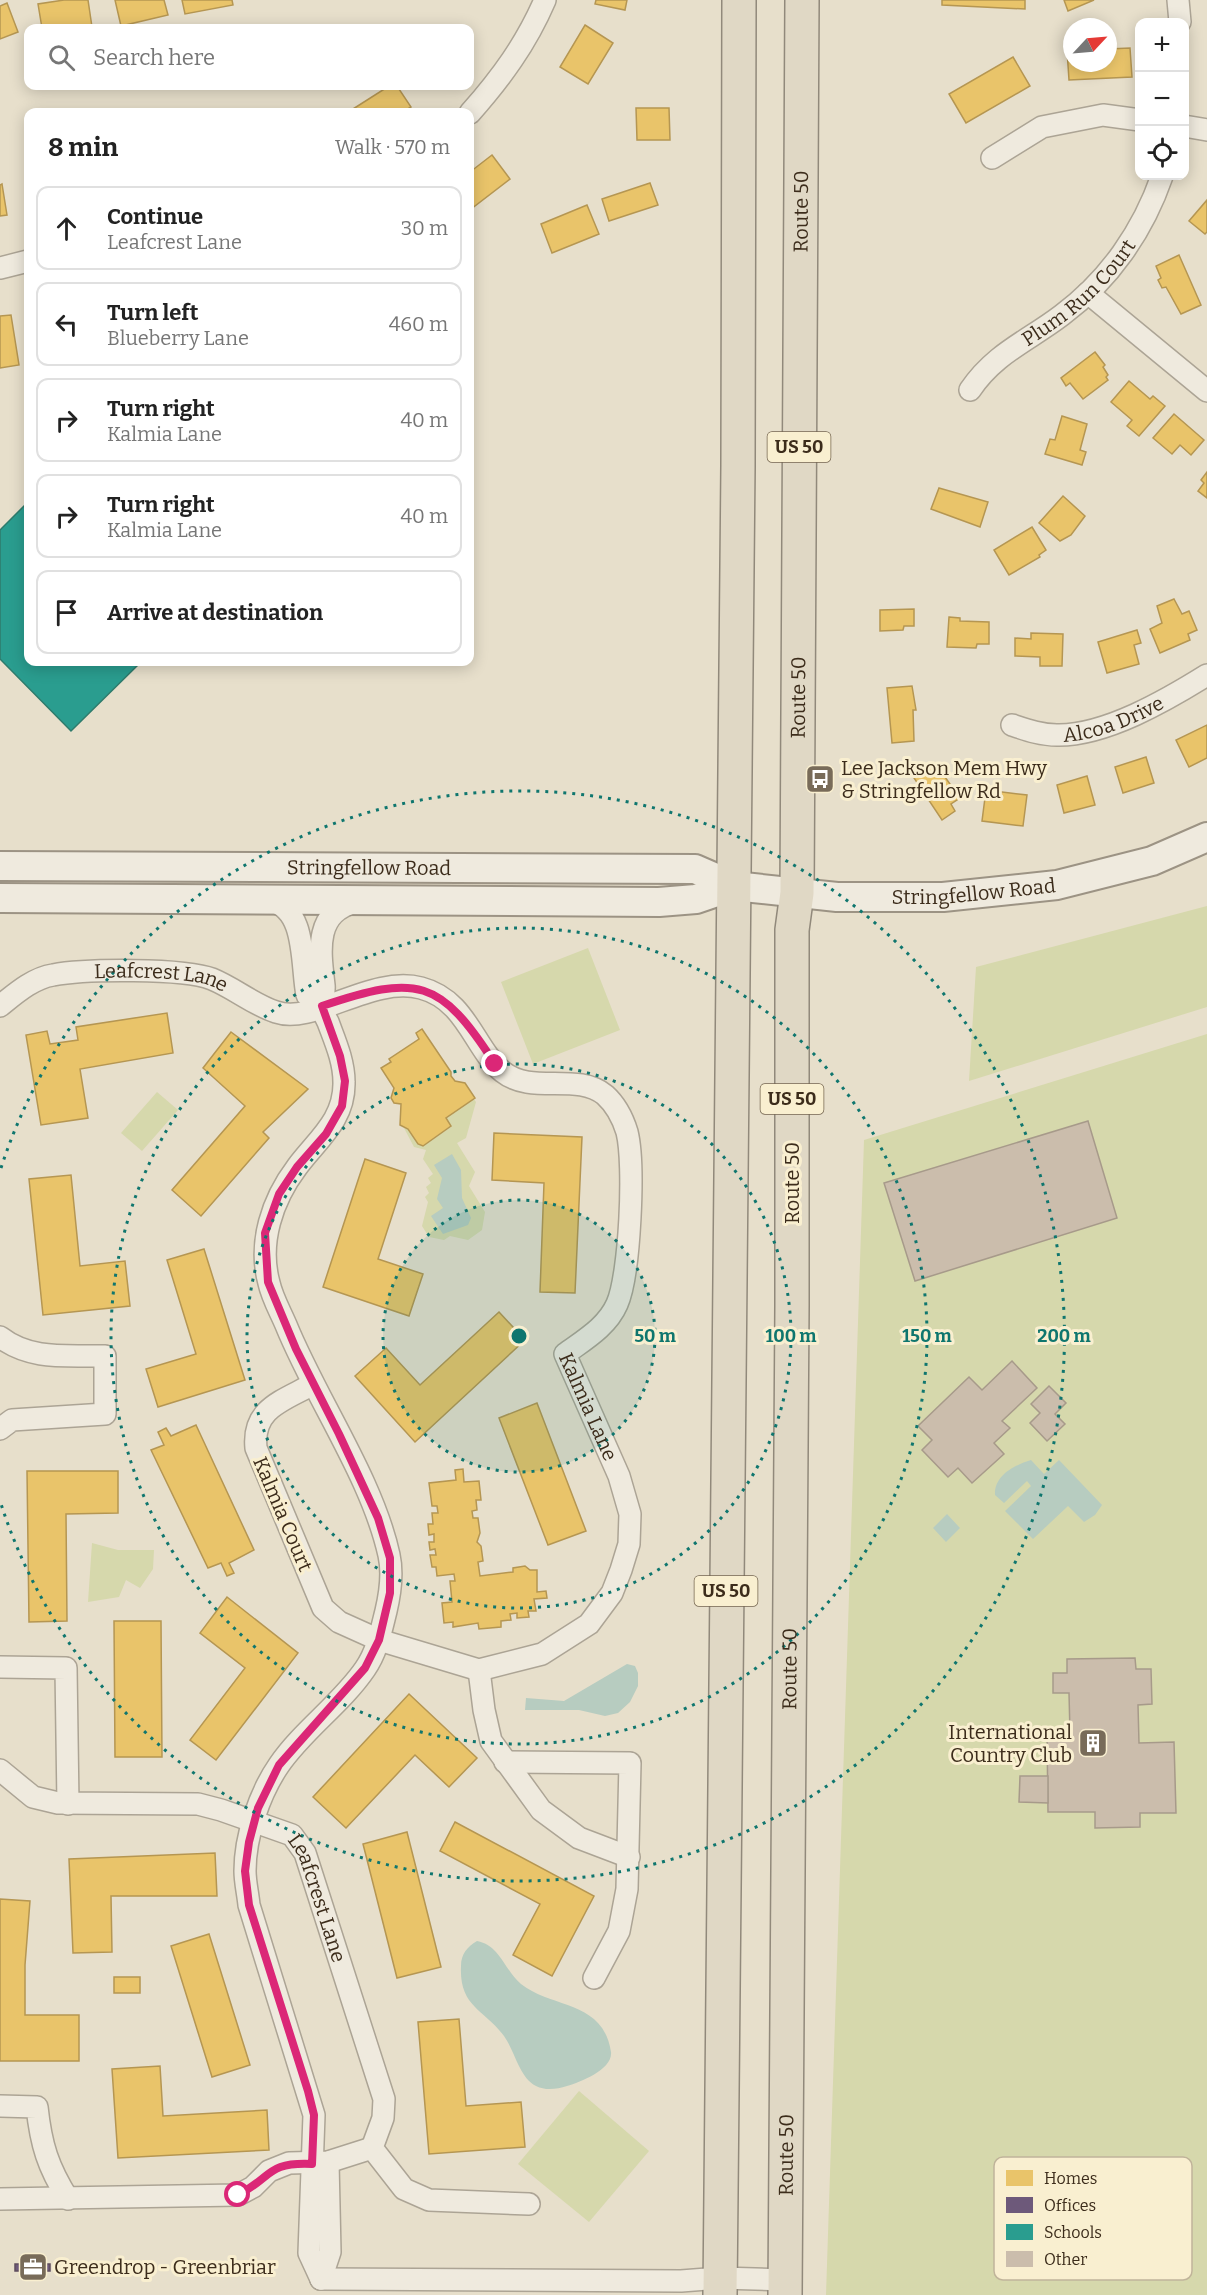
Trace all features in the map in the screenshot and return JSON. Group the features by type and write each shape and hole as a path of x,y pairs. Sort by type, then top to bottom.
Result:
{"highway":[{"name":"US 50","path":"720,2287 734,886 739,0"},
{"name":"Route 50","path":"785,2288 792,1306 792,930 797,893 802,0"}],"main road":[{"name":"Stringfellow Road","path":"0,866 695,869 734,886 837,897 943,897 1027,890 1057,885 1152,861 1207,837"},
{"name":"Stringfellow Road","path":"0,898 659,902 696,899 734,886"}],"street":[{"path":"474,108 507,70 544,0"},
{"path":"1179,0 1180,18"},
{"path":"992,158 1042,127 1104,115 1135,119"},
{"path":"1189,127 1207,130"},
{"name":"Plum Run Court","path":"970,390 982,372 1000,356 1063,315 1088,293 1126,249 1145,216 1159,180"},
{"path":"0,268 24,262"},
{"path":"1088,293 1207,391"},
{"name":"Alcoa Drive","path":"1012,725 1034,732 1058,735 1091,731 1143,710 1207,675"},
{"path":"263,900 286,906 294,919 307,995 322,1006 340,1056 345,1081 342,1106 326,1134 297,1167 279,1194 265,1233 268,1282 313,1384 378,1518 390,1558 390,1593 379,1640 365,1668 279,1765 265,1791 255,1820 245,1871 249,1905 314,2115 330,2252 321,2279 682,2281 720,2287 785,2288"},
{"path":"322,1006 325,997 320,962 322,931 335,911 344,905 368,900"},
{"name":"Leafcrest Lane","path":"0,1006 23,988 52,975 145,970 209,978 277,1012 299,1016 322,1006"},
{"name":"Kalmia Lane","path":"322,1006 387,988 408,986 423,988 451,1006 464,1019 504,1073 523,1081 593,1088 606,1096 615,1107 624,1121 628,1136 628,1229 622,1290 616,1306 600,1328 565,1354 619,1476 630,1514 626,1553 612,1593 589,1624 542,1654 479,1670"},
{"path":"0,1337 15,1349 41,1355 105,1356 105,1414 12,1420 0,1429"},
{"name":"Kalmia Court","path":"313,1384 265,1412 257,1423 256,1448 323,1608 339,1622 379,1640"},
{"path":"379,1640 479,1670 491,1741 541,1810 579,1838 629,1857"},
{"path":"0,1667 66,1668 68,1804"},
{"path":"505,1762 630,1763 627,1889 619,1931 594,1978"},
{"name":"Leafcrest Lane","path":"0,1770 33,1797 68,1804 198,1804 255,1820 292,1835 305,1852 384,2099 383,2118 372,2148"},
{"path":"0,2106 37,2107 40,2136 50,2170 68,2199"},
{"path":"0,2199 238,2195 253,2187 269,2171 289,2163 320,2163 372,2148 404,2189 429,2200 529,2205"}],"green space":[{"path":"1207,906 1207,1007 969,1081 976,967"},
{"path":"588,948 620,1030 533,1064 501,982"},
{"name":"International Country Club","path":"1207,1034 1207,2295 826,2295 864,1140"},
{"path":"157,1092 178,1110 142,1151 121,1133"},
{"path":"473,1098 476,1102 466,1138 457,1143 475,1172 469,1186 485,1212 482,1230 468,1240 450,1236 444,1240 429,1237 422,1226 428,1202 425,1197 429,1193 426,1187 431,1183 428,1178 433,1174 423,1159 426,1150 414,1147 404,1128 408,1129 423,1146 451,1127 446,1118"},
{"path":"92,1543 118,1550 154,1550 153,1569 140,1588 126,1580 119,1597 88,1602"},
{"path":"579,2091 649,2151 589,2222 518,2164"}],"shaded area":[{"path":"452,1154 461,1170 462,1198 471,1218 468,1225 443,1234 431,1216 443,1208 437,1199 442,1178 434,1165"},
{"path":"1031,1460 1044,1474 1059,1460 1102,1505 1095,1515 1084,1522 1068,1506 1033,1539 1005,1511 1031,1486 1027,1481 1004,1503 995,1495 1002,1476 1012,1468"},
{"path":"947,1514 960,1528 946,1542 933,1528"},
{"path":"627,1664 635,1666 638,1673 638,1686 630,1702 618,1713 605,1716 579,1710 525,1710 526,1698 564,1701"},
{"path":"477,1941 485,1943 497,1953 521,1984 547,1998 587,2014 598,2023 606,2035 611,2052 607,2064 588,2078 563,2087 544,2089 530,2082 521,2070 504,2036 474,2006 464,1990 461,1980 463,1954"}],"building: Homes":[{"path":"64,0 88,0 92,24 41,24 38,4"},
{"path":"115,0 164,0 168,15 121,24"},
{"path":"182,0 232,0 233,5 185,14"},
{"path":"596,0 627,0 625,10 595,4"},
{"path":"942,0 1025,0 1025,9 942,5"},
{"path":"1064,0 1094,0 1068,11"},
{"path":"7,3 18,32 0,39 0,6"},
{"path":"585,25 613,43 588,84 560,67"},
{"path":"1130,48 1132,77 1069,80 1068,72 1117,72 1117,49"},
{"path":"1013,57 1030,86 966,123 949,94"},
{"path":"383,90 400,90 411,107 409,108 355,108"},
{"path":"636,108 669,108 670,140 637,140"},
{"path":"492,155 510,179 474,207 474,169"},
{"path":"650,183 658,205 609,221 602,199"},
{"path":"2,184 7,215 0,216 0,185"},
{"path":"1207,200 1207,232 1205,234 1189,221"},
{"path":"587,205 599,234 552,253 541,224"},
{"path":"1179,255 1201,305 1181,314 1166,287 1162,288 1156,266"},
{"path":"11,315 19,365 0,368 0,316"},
{"path":"1095,352 1105,365 1103,367 1108,380 1083,399 1070,383 1066,386 1061,378"},
{"path":"1129,381 1150,399 1153,396 1165,406 1139,436 1127,426 1132,420 1111,402"},
{"path":"1174,414 1204,440 1191,455 1180,445 1172,454 1153,438"},
{"path":"1062,416 1087,424 1080,450 1086,452 1082,465 1045,454 1050,439 1055,440"},
{"path":"1207,472 1207,498 1198,491 1204,483 1201,480"},
{"path":"939,488 988,502 980,527 931,509"},
{"path":"1063,496 1085,516 1071,535 1060,541 1039,523"},
{"path":"1032,527 1046,550 1039,555 1040,557 1009,575 994,550"},
{"path":"1174,599 1182,614 1189,611 1197,630 1188,634 1190,640 1160,653 1150,629 1162,623 1157,606"},
{"path":"914,609 914,626 904,626 903,630 880,631 880,610"},
{"path":"949,617 960,618 960,621 989,622 989,644 977,644 976,648 947,647"},
{"path":"1137,630 1141,643 1134,645 1139,664 1107,673 1098,642"},
{"path":"1031,633 1063,634 1062,666 1040,666 1040,657 1015,656 1015,638 1031,639"},
{"path":"912,686 916,710 913,710 914,741 892,743 887,688"},
{"path":"1207,725 1207,758 1189,767 1176,740"},
{"path":"1146,757 1154,783 1123,793 1115,767"},
{"path":"935,763 960,798 951,804 955,811 942,820 914,778"},
{"path":"1087,776 1095,805 1064,813 1057,785"},
{"path":"986,790 1027,795 1023,826 982,821"},
{"path":"167,1013 173,1053 80,1069 88,1118 41,1125 26,1035 47,1031 50,1044 78,1040 76,1027"},
{"path":"422,1029 451,1072 451,1076 455,1081 465,1083 475,1098 446,1118 451,1126 423,1146 418,1144 408,1129 400,1125 401,1104 394,1103 391,1098 394,1088 381,1068 391,1062 389,1059 419,1039 416,1033"},
{"path":"231,1032 308,1089 263,1132 269,1138 201,1216 172,1190 245,1106 203,1068"},
{"path":"494,1133 582,1137 575,1293 540,1292 544,1183 492,1180"},
{"path":"365,1159 406,1173 378,1259 423,1274 409,1316 323,1287"},
{"path":"71,1175 80,1266 125,1261 130,1306 43,1315 29,1179"},
{"path":"204,1249 245,1380 158,1407 146,1369 196,1354 167,1260"},
{"path":"499,1312 525,1340 415,1442 355,1376 386,1348 420,1385"},
{"path":"537,1403 586,1531 548,1545 499,1418"},
{"path":"196,1425 254,1550 229,1563 234,1573 227,1576 221,1563 208,1568 151,1450 164,1445 158,1432 166,1428 171,1436"},
{"path":"463,1469 464,1482 479,1481 481,1500 476,1500 477,1510 472,1511 473,1518 478,1518 480,1533 477,1542 481,1546 483,1561 478,1562 480,1576 513,1572 513,1568 525,1566 530,1570 537,1570 537,1592 546,1591 547,1598 534,1599 536,1611 528,1611 529,1617 517,1618 517,1613 510,1614 511,1620 501,1621 501,1627 479,1629 478,1623 453,1627 453,1622 444,1623 442,1603 452,1602 450,1581 455,1581 454,1574 437,1576 436,1567 432,1567 430,1555 436,1555 435,1549 430,1550 429,1542 434,1542 434,1534 429,1535 428,1524 433,1524 432,1513 438,1513 437,1506 432,1506 429,1483 456,1480 455,1470"},
{"path":"27,1471 118,1471 118,1513 66,1514 67,1621 29,1622"},
{"path":"227,1597 298,1653 216,1760 190,1740 245,1668 200,1633"},
{"path":"114,1621 161,1621 162,1757 115,1757"},
{"path":"409,1694 477,1758 449,1787 415,1755 346,1828 313,1797"},
{"path":"455,1822 594,1896 552,1976 513,1955 540,1904 440,1851"},
{"path":"407,1832 441,1967 397,1978 363,1844"},
{"path":"215,1853 217,1896 111,1896 112,1952 73,1953 69,1859"},
{"path":"0,1899 30,1901 25,1965 25,2015 79,2015 79,2061 0,2061"},
{"path":"209,1934 250,2065 212,2077 171,1946"},
{"path":"114,1977 140,1977 140,1993 114,1993"},
{"path":"459,2019 466,2106 521,2102 525,2147 429,2154 418,2022"},
{"path":"160,2066 163,2116 267,2110 269,2150 118,2158 112,2069"}],"building: Offices":[{"name":"Greendrop - Greenbriar","path":"15,2264 50,2264 50,2271 15,2271"}],"building: Schools":[{"path":"24,506 24,666 137,666 71,731 0,659 0,530"}],"building: Other":[{"path":"1088,1121 1117,1218 915,1281 884,1183"},
{"path":"1012,1361 1037,1388 1002,1421 1010,1428 994,1443 1004,1454 972,1483 958,1468 948,1477 922,1450 932,1440 918,1426 969,1377 982,1390"},
{"path":"1049,1386 1066,1403 1055,1414 1065,1424 1047,1441 1030,1423 1040,1413 1031,1404"},
{"name":"International Country Club","path":"1135,1658 1136,1669 1151,1669 1152,1704 1138,1705 1139,1743 1174,1742 1176,1813 1140,1813 1140,1827 1095,1828 1095,1812 1048,1812 1047,1733 1070,1733 1069,1693 1053,1693 1053,1673 1067,1673 1067,1659"},
{"path":"1020,1776 1048,1776 1048,1803 1019,1802"}],"place":[{"name":"Lee Jackson Mem Hwy & Stringfellow Rd","path":"820,779"},
{"name":"International Country Club","path":"1093,1743"},
{"name":"Greendrop - Greenbriar","path":"33,2267"}],"route":[{"path":"238,2195 253,2187 269,2171 289,2163 312,2164 314,2115 249,1905 245,1871 249,1842 258,1808 279,1765 365,1668 379,1640 390,1593 390,1558 378,1518 296,1349 268,1282 265,1233 279,1194 297,1167 326,1134 342,1106 345,1081 340,1056 322,1006 387,988 408,986 423,988 437,995 464,1019 495,1064"}]}
